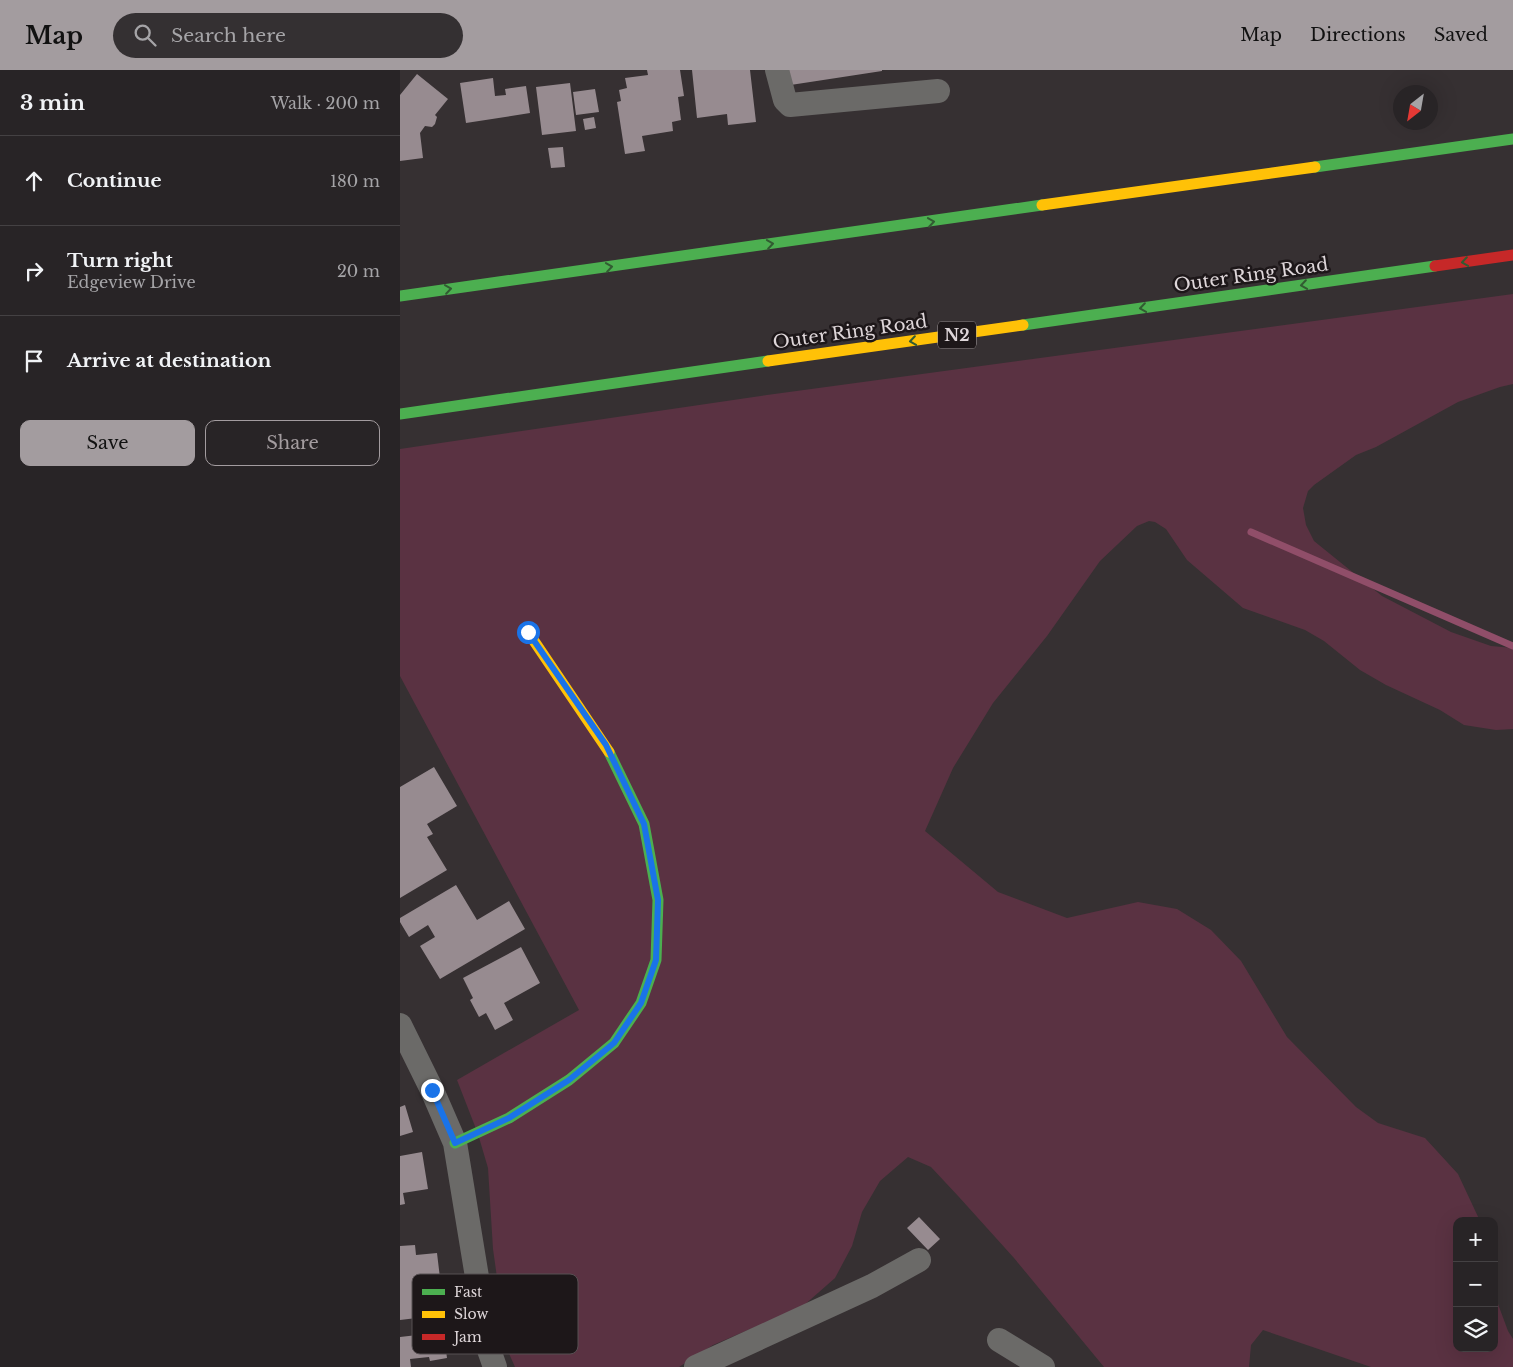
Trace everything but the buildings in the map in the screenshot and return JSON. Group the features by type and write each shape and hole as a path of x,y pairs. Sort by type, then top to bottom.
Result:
{"main road":[{"path":"400,296 1513,139"},
{"name":"Outer Ring Road","path":"400,414 1513,255"},
{"path":"455,1143 516,1113 569,1080 614,1043 641,1003 656,960 658,900 644,824 606,745 528,632"}],"street":[{"path":"777,70 784,100 790,105 938,91"},
{"path":"400,1025 432,1090 455,1143 477,1274"},
{"path":"696,1367 872,1286 919,1260"},
{"path":"999,1340 1043,1367"},
{"path":"490,1354 495,1367"}],"shaded area":[{"path":"1513,294 1513,384 1458,402 1376,447 1356,455 1308,491 1303,508 1306,525 1314,541 1382,596 1451,632 1491,646 1513,648 1513,729 1496,730 1464,725 1440,710 1386,685 1360,670 1324,641 1305,630 1243,608 1187,560 1166,529 1155,522 1149,521 1137,526 1100,561 1047,636 993,703 953,768 925,831 998,892 1067,918 1138,902 1177,909 1211,930 1241,961 1287,1037 1356,1107 1378,1123 1425,1138 1458,1174 1478,1217 1453,1217 1453,1352 1498,1352 1498,1304 1513,1339 1513,1367 1371,1367 1263,1330 1251,1345 1249,1367 1104,1367 1014,1258 931,1167 908,1157 880,1181 862,1212 852,1246 835,1278 802,1307 713,1345 679,1367 515,1367 509,1354 578,1354 578,1274 496,1274 488,1168 478,1134 457,1080 579,1010 400,676 400,449 767,395"}],"waterway":[{"path":"1251,532 1513,646"}],"traffic: fast":[{"path":"1315,167 1513,139"},
{"path":"400,296 1042,205"},
{"path":"1023,325 1435,266"},
{"path":"400,414 768,361"},
{"path":"455,1143 509,1118 569,1080 614,1043 641,1003 656,960 658,900 644,824 609,752"}],"traffic: slow":[{"path":"1042,205 1315,167"},
{"path":"768,361 1023,325"},
{"path":"528,632 609,752"}],"traffic: jam":[{"path":"1435,266 1513,255"}],"route":[{"path":"432,1090 455,1143 509,1118 569,1080 614,1043 641,1003 656,960 658,900 644,824 606,745 528,632"}]}
